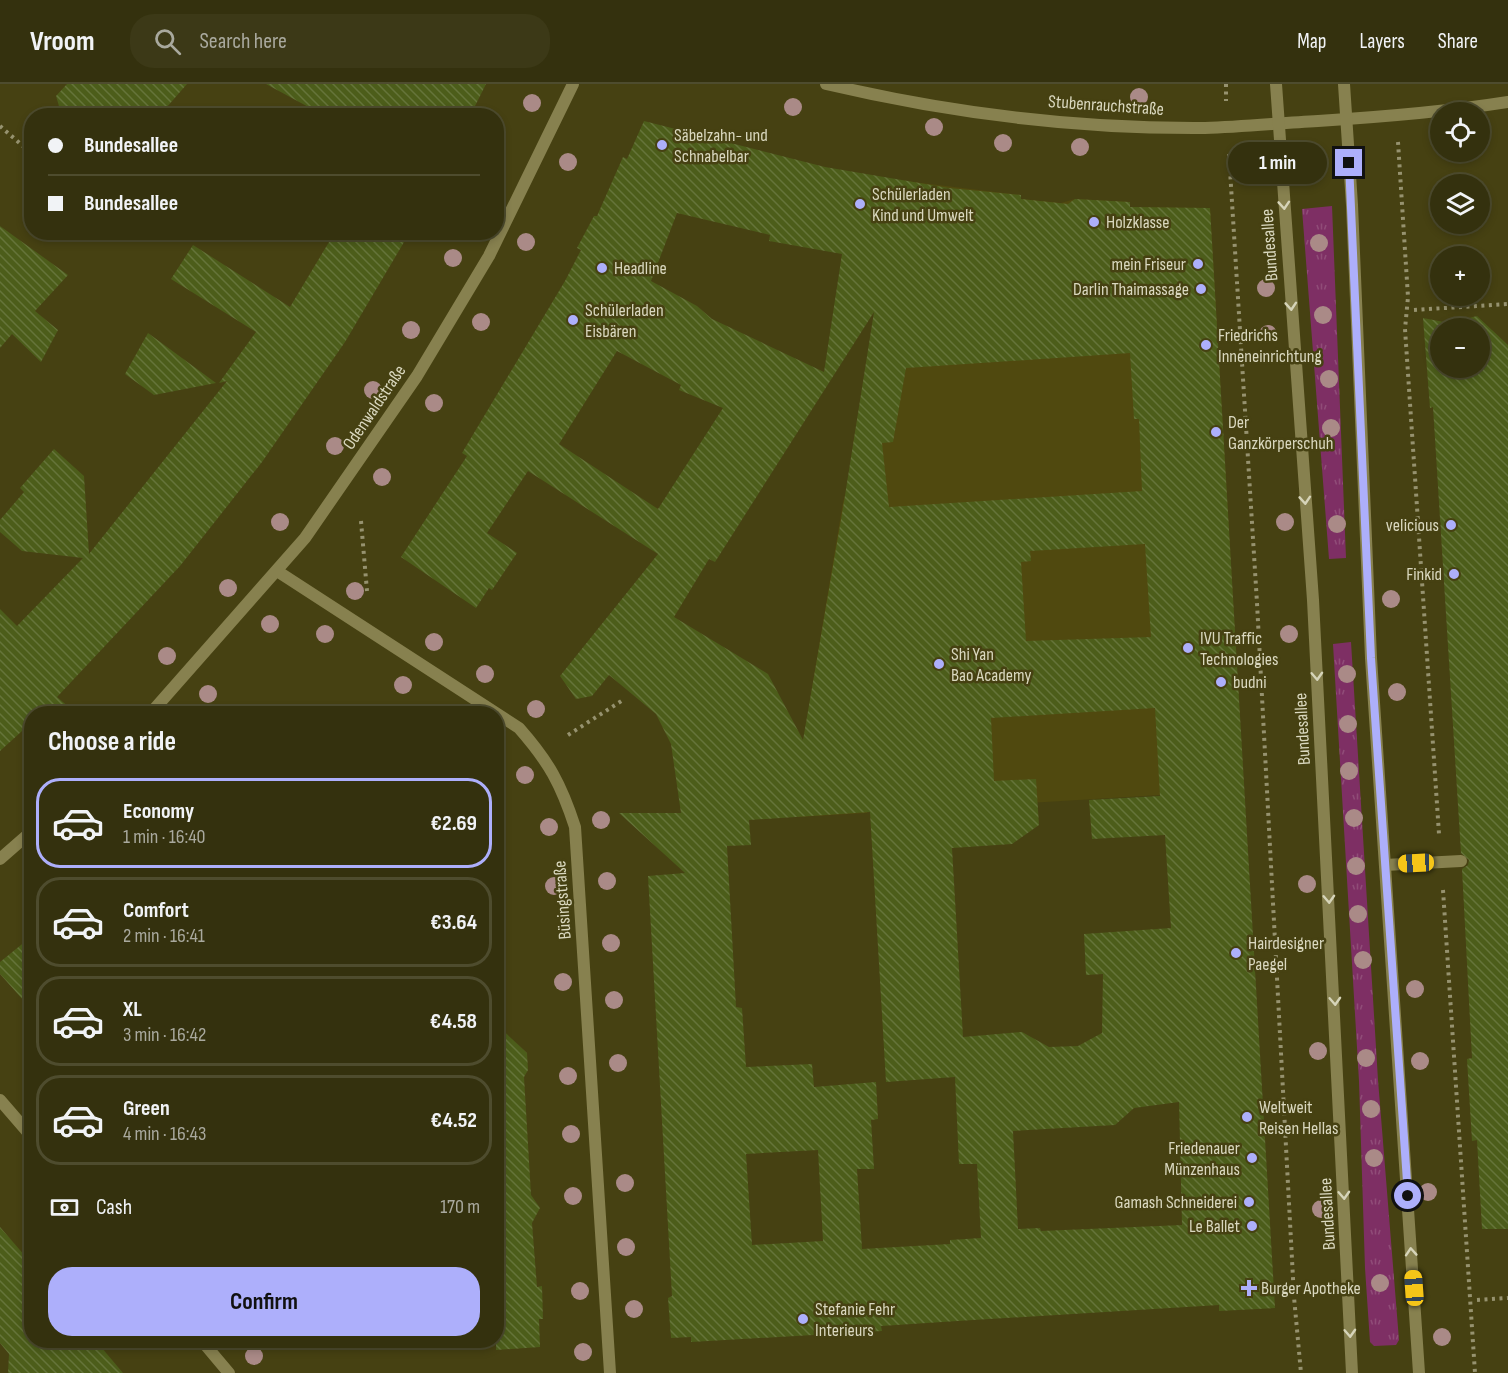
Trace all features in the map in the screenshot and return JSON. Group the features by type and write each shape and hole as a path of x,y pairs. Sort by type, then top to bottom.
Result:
{"street":[{"name":"Odenwaldstraße","path":"504,225 573,84"},
{"name":"Stubenrauchstraße","path":"826,84 922,103 1105,125 1206,128 1420,115 1508,102"},
{"name":"Bundesallee","path":"1276,84 1312,600 1352,1373"},
{"path":"1344,84 1352,205 1371,658 1419,1373"},
{"name":"Odenwaldstraße","path":"157,706 277,571 312,528 417,376 454,318 497,240"},
{"name":"Büsingstraße","path":"277,571 485,706"},
{"name":"Büsingstraße","path":"504,718 519,728 546,759 565,795 575,827 610,1373"},
{"path":"0,859 24,838"},
{"path":"1385,865 1461,861"},
{"path":"0,1100 24,1128"},
{"path":"208,1348 229,1373"}],"path":[{"path":"1226,84 1226,97"},
{"path":"0,126 24,147"},
{"path":"1398,145 1408,297 1405,329 1475,1373"},
{"path":"1229,154 1257,603 1294,1297 1301,1373"},
{"path":"1414,310 1508,304"},
{"path":"361,521 367,591"},
{"path":"568,735 623,700"},
{"path":"1477,1300 1508,1298"}],"shaded area":[{"path":"897,180 1021,195 1021,199 1061,203 1075,199 1130,202 1130,207 1210,208 1244,790 911,810 868,809 867,813 798,817 796,784 843,502 854,466 857,445 853,445"}],"green space":[{"path":"1332,206 1346,558 1329,559 1302,209"},
{"path":"1351,642 1378,1080 1399,1340 1396,1345 1374,1346 1370,1342 1365,1268 1359,1081 1333,644"}],"building":[{"path":"67,84 187,84 166,108 60,108 56,96"},
{"path":"266,84 486,84 474,108 310,108"},
{"path":"644,121 825,167 949,188 1021,195 1021,199 1068,204 1075,199 1130,202 1130,207 1210,208 1275,1308 1219,1311 1219,1305 881,1326 882,1331 691,1342 691,1337 671,1338 668,1298 672,1296 648,876 685,873 619,813 681,813 671,744 656,714 609,675 592,696 576,699 560,676 658,554 528,471 487,533 517,553 492,590 489,588 476,608 401,557 467,456 462,453 565,281 581,250 577,248 594,216 597,216 623,157 627,159","holes":["677,213 770,235 769,241 842,254 824,372 712,319 697,306 651,281","874,312 803,740 768,674 674,617 709,559 715,562","617,351 681,385 679,390 723,408 658,509 559,444","1130,353 1134,419 1139,419 1142,491 889,507 882,443 893,442 906,368","1145,544 1151,637 1026,641 1021,562 1031,561 1030,551","1155,708 1160,796 1089,800 1092,839 1165,835 1171,928 1084,934 1086,975 1103,974 1102,1033 1078,1046 1049,1047 1022,1032 963,1037 952,848 1012,844 1039,825 1036,779 994,781 991,718","870,812 886,1082 955,1077 959,1164 977,1164 981,1238 950,1240 950,1244 862,1249 857,1169 874,1169 871,1120 878,1119 876,1082 814,1087 812,1064 746,1067 742,1008 736,1007 727,846 751,845 749,820","1179,1102 1182,1225 1041,1231 1040,1228 1018,1229 1013,1131 1115,1125 1134,1108","818,1150 823,1241 752,1245 746,1154"]},
{"path":"0,226 68,275 35,311 58,330 41,362 12,334 0,348"},
{"path":"330,240 405,240 345,342 262,462 180,566 57,697 68,706 24,706 24,729 0,751 0,609 17,626 83,558 22,551 0,532 0,520 24,492 20,488 54,449 84,476 89,554 227,381 219,383 256,332 171,279 193,245 290,307"},
{"path":"1423,318 1430,319 1430,378 1490,378 1490,328 1508,345 1508,1229 1482,1229 1477,1140 1472,1141 1467,1059 1472,1058 1462,869 1468,865 1469,860 1461,853 1433,407 1430,408"},
{"path":"148,333 216,383 154,395 125,374"},
{"path":"24,942 24,1001 0,974 0,962"},
{"path":"504,1031 527,1053 528,1070 524,1077 531,1195 540,1208 532,1223 537,1287 542,1286 543,1319 539,1319 540,1347 496,1350 496,1348 504,1348"},
{"path":"0,1227 24,1255 24,1348 102,1348 123,1373 8,1373 9,1354 0,1343"}],"place":[{"name":"Säbelzahn- und Schnabelbar","path":"662,145"},
{"name":"Schülerladen Kind und Umwelt","path":"860,204"},
{"name":"Holzklasse","path":"1094,222"},
{"name":"mein Friseur","path":"1198,264"},
{"name":"Headline","path":"602,268"},
{"name":"Darlin Thaimassage","path":"1201,289"},
{"name":"Schülerladen Eisbären","path":"573,320"},
{"name":"Friedrichs Inneneinrichtung","path":"1206,345"},
{"name":"Der Ganzkörperschuh","path":"1216,432"},
{"name":"velicious","path":"1451,525"},
{"name":"Finkid","path":"1454,574"},
{"name":"IVU Traffic Technologies","path":"1188,648"},
{"name":"Shi Yan Bao Academy","path":"939,664"},
{"name":"budni","path":"1221,682"},
{"name":"Hairdesigner Paegel","path":"1236,953"},
{"name":"Weltweit Reisen Hellas","path":"1247,1117"},
{"name":"Friedenauer Münzenhaus","path":"1252,1158"},
{"name":"Gamash Schneiderei","path":"1249,1202"},
{"name":"Le Ballet","path":"1252,1226"},
{"name":"Burger Apotheke","path":"1249,1288"},
{"name":"Stefanie Fehr Interieurs","path":"803,1319"}],"route":[{"path":"1349,163 1371,658 1408,1196"}]}
